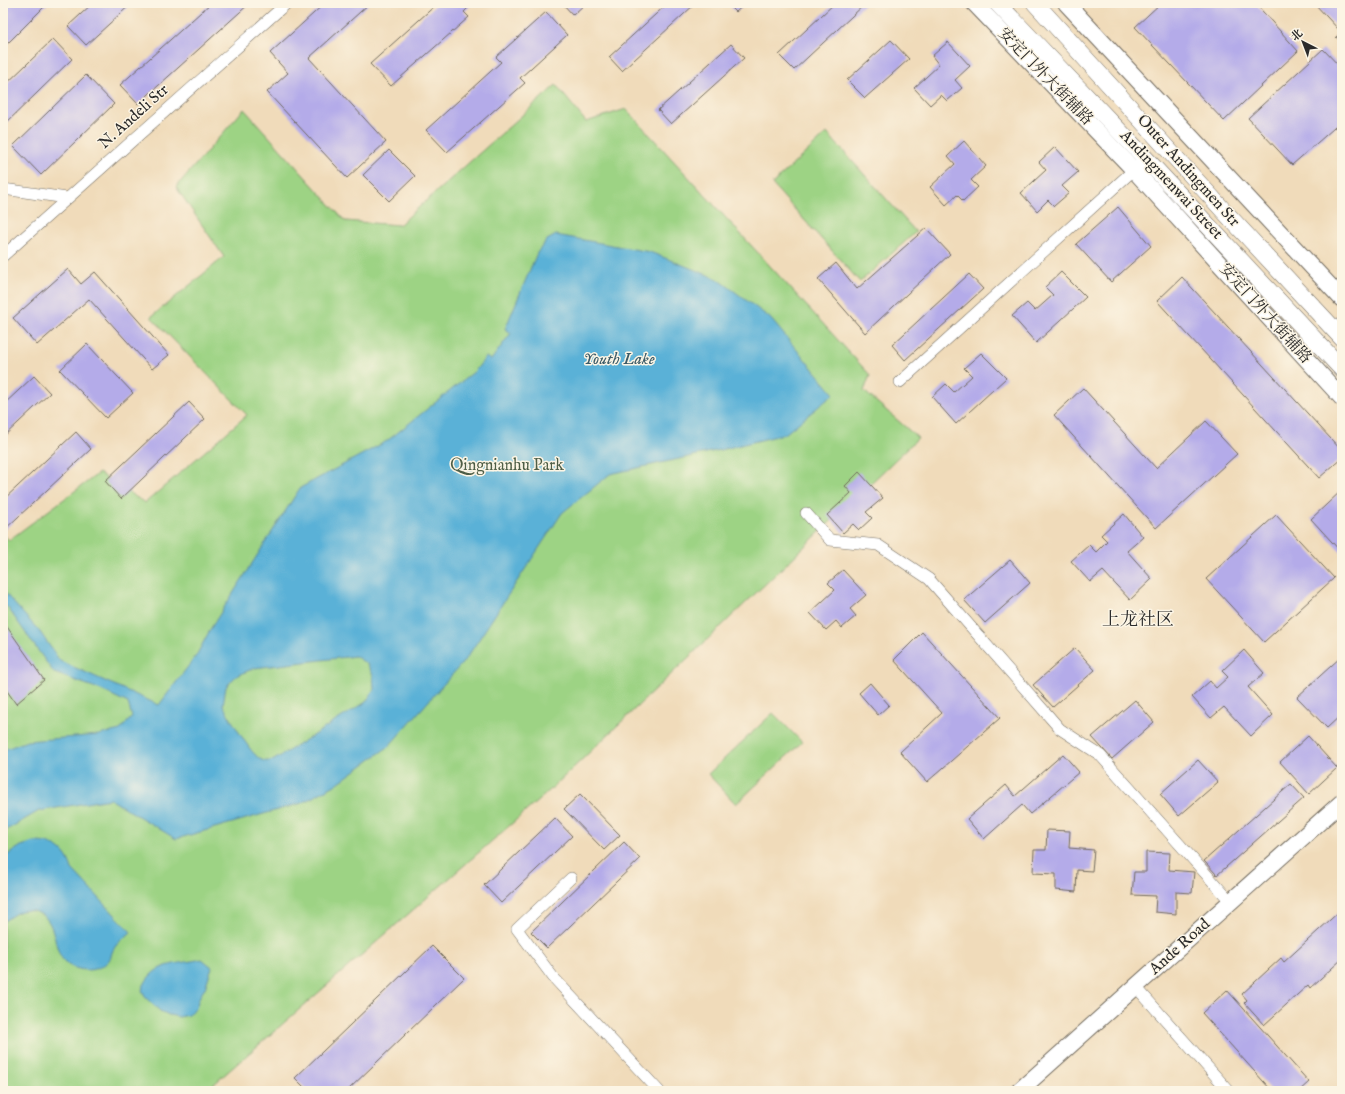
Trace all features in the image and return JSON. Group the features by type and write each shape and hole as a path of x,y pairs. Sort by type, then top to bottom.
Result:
{"main road":[{"name":"Andingmenwai Street","path":"997,3 1140,164 1342,369"},
{"name":"Outer Andingmen Str","path":"1035,3 1223,210 1342,338"}],"street":[{"name":"N. Andeli Str","path":"3,256 287,3"},
{"name":"安定门外大街辅路","path":"974,3 1140,164 1342,398"},
{"path":"1066,3 1342,299"},
{"path":"900,382 1140,164"},
{"path":"3,189 67,198"},
{"path":"806,513 830,540 878,545 929,579 1060,729 1100,755 1231,902"},
{"name":"Ande Road","path":"1019,1091 1342,802"},
{"path":"571,878 517,929 554,978 659,1091"},
{"path":"1136,987 1229,1091"}],"green space":[{"name":"Qingnianhu Park","path":"556,85 586,122 626,109 870,375 864,391 918,438 548,792 206,1091 3,1091 3,534 9,540 99,473 145,503 247,415 151,317 224,257 176,187 244,109 345,221 399,225"},
{"path":"827,133 916,232 860,282 772,184"},
{"path":"773,713 802,742 736,804 708,774"}],"water":[{"name":"Youth Lake","path":"556,235 650,252 718,279 770,318 834,394 785,434 610,474 562,513 466,659 388,747 335,785 302,803 176,839 110,799 39,811 3,832 3,750 27,741 99,735 120,730 132,717 128,703 99,689 54,673 8,608 3,604 3,591 40,632 60,661 159,705 196,656 211,628 300,488 387,441 475,371 486,357 491,360 511,333 505,329 537,253 547,240","holes":["355,656 367,664 373,675 374,690 366,702 274,760 264,761 257,757 241,736 223,705 226,687 235,677 254,668"]},
{"path":"34,842 48,843 63,852 72,869 131,932 113,950 110,959 106,964 94,969 85,970 69,965 62,959 58,951 50,924 45,917 36,912 26,910 18,912 3,922 3,858 21,846"},
{"path":"202,959 212,967 205,988 196,1007 189,1015 179,1017 169,1015 160,1011 146,998 142,990 146,981 159,969 166,966"}],"building":[{"path":"48,3 3,48 3,4"},
{"path":"93,3 132,3 86,45 68,26"},
{"path":"211,3 250,3 138,104 120,85"},
{"path":"325,3 370,3 309,58 386,142 347,178 267,92 288,73 270,53"},
{"path":"438,3 473,3 464,12 469,17 391,86 370,64"},
{"path":"562,3 586,3 573,15"},
{"path":"668,3 695,4 622,71 609,57"},
{"path":"727,3 746,3 736,12"},
{"path":"835,3 866,3 794,70 779,55"},
{"path":"1161,3 1255,3 1298,51 1224,121 1135,27"},
{"path":"1314,3 1342,3 1342,27 1339,30"},
{"path":"546,12 567,35 520,78 525,83 447,152 426,130 501,62 496,57"},
{"path":"1342,31 1342,43 1336,37"},
{"path":"53,39 72,59 3,126 3,87"},
{"path":"891,40 909,59 865,98 847,80"},
{"path":"948,42 970,66 955,80 962,88 947,101 941,95 930,105 914,88 939,65 932,56"},
{"path":"731,44 744,58 671,124 658,110"},
{"path":"1323,49 1342,69 1342,121 1292,165 1248,118"},
{"path":"86,75 114,104 41,175 13,146"},
{"path":"964,141 986,166 971,180 978,187 963,201 957,195 946,205 930,187 955,164 948,156"},
{"path":"1055,147 1078,172 1062,186 1069,193 1054,206 1048,200 1037,211 1021,193 1046,170 1039,162"},
{"path":"389,150 415,176 389,201 363,175"},
{"path":"1118,207 1151,246 1111,282 1076,244"},
{"path":"926,228 950,254 865,333 818,279 836,263 857,289"},
{"path":"68,269 81,284 95,272 169,355 152,369 89,299 37,345 13,318"},
{"path":"1061,272 1086,297 1036,343 1012,316 1027,303 1035,311 1053,295 1045,287"},
{"path":"969,274 983,289 905,360 892,345"},
{"path":"1182,277 1342,451 1342,458 1319,478 1157,301"},
{"path":"87,344 133,393 106,418 60,370"},
{"path":"981,353 1006,378 956,424 932,397 946,384 954,392 972,376 964,368"},
{"path":"34,376 50,393 3,437 3,405"},
{"path":"1083,388 1156,468 1206,421 1237,454 1156,528 1054,415"},
{"path":"189,402 205,419 121,499 105,481"},
{"path":"76,432 91,449 3,531 3,500"},
{"path":"859,472 883,498 866,512 872,518 859,530 853,524 843,533 827,515 851,493 845,486"},
{"path":"1342,490 1342,553 1311,519"},
{"path":"1124,514 1143,537 1127,551 1152,579 1130,600 1103,571 1090,582 1071,561 1089,545 1096,552 1107,541 1101,535"},
{"path":"1276,515 1334,578 1264,642 1206,579"},
{"path":"1010,560 1030,583 985,623 964,600"},
{"path":"843,570 866,595 850,609 856,616 842,628 836,621 826,630 810,613 835,590 828,583"},
{"path":"3,621 44,680 16,704 3,685"},
{"path":"922,632 1000,718 927,782 900,752 942,713 894,660"},
{"path":"1075,648 1095,670 1053,707 1033,685"},
{"path":"1244,650 1264,673 1248,687 1273,715 1251,736 1224,707 1211,718 1192,697 1210,681 1216,688 1228,677 1222,671"},
{"path":"1342,656 1342,714 1327,728 1297,697"},
{"path":"870,683 889,705 878,715 859,693"},
{"path":"1135,700 1154,722 1112,759 1092,737"},
{"path":"1308,736 1337,768 1309,794 1280,762"},
{"path":"1063,754 1079,772 1030,814 1022,805 984,839 967,819 1006,785 1015,796"},
{"path":"1198,760 1218,782 1179,816 1160,794"},
{"path":"1291,784 1304,798 1217,875 1204,861"},
{"path":"580,794 620,835 604,850 564,809"},
{"path":"555,818 572,836 501,903 484,885"},
{"path":"1047,830 1070,831 1069,848 1094,850 1092,871 1077,870 1076,892 1056,890 1056,874 1033,873 1034,850 1046,850"},
{"path":"624,842 640,859 547,948 531,932"},
{"path":"1146,852 1170,853 1169,870 1194,872 1192,893 1176,892 1176,914 1155,912 1156,896 1132,895 1134,872 1146,872"},
{"path":"1342,909 1342,959 1310,988 1308,985 1264,1025 1244,1003 1247,1000 1242,994 1281,958 1284,962"},
{"path":"432,946 464,978 347,1091 308,1091 295,1078"},
{"path":"1227,990 1309,1082 1299,1091 1272,1091 1202,1013"}],"district":[{"name":"上龙社区","path":"1138,620"}]}
